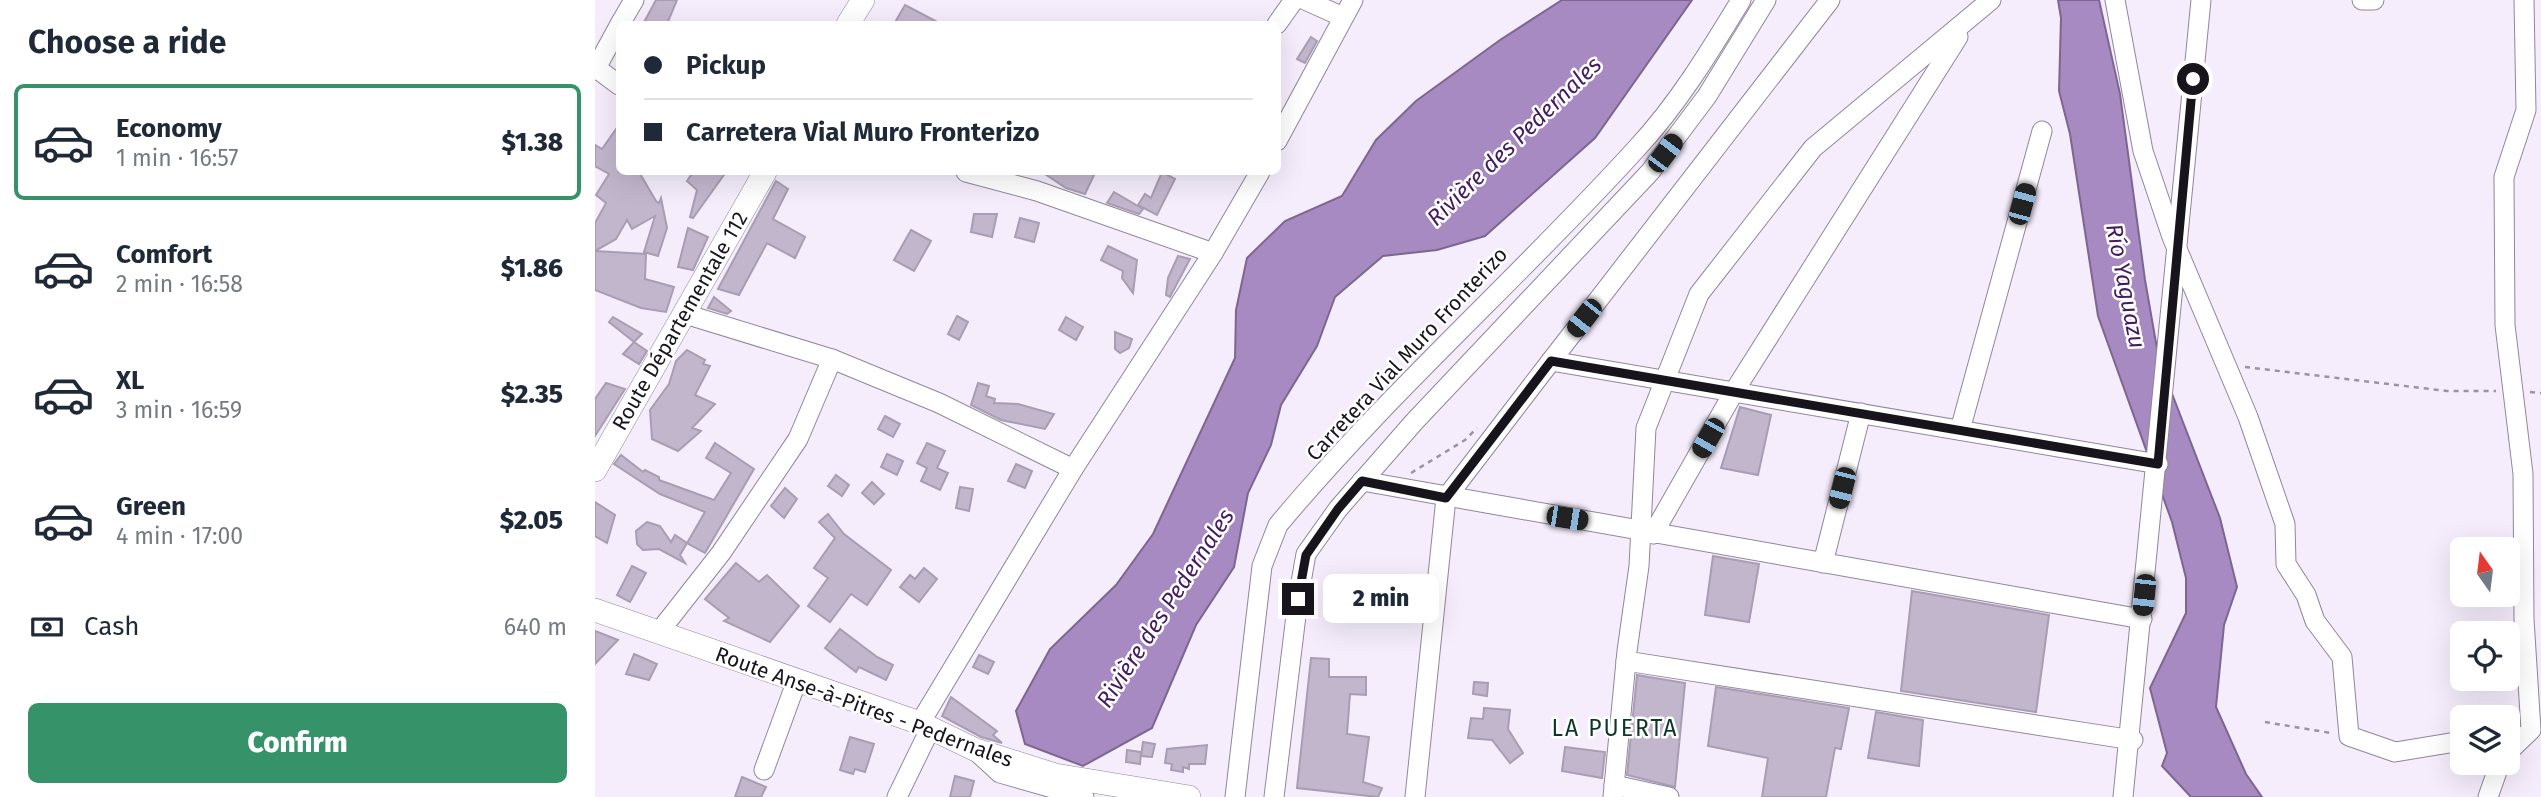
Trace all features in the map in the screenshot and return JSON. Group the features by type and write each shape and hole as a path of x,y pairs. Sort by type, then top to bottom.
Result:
{"main road":[{"path":"850,21 863,0"},
{"name":"Route Départementale 112","path":"596,466 763,175"},
{"name":"Route Anse-à-Pitres - Pedernales","path":"595,610 926,725 976,750 1108,792 1189,797"}],"street":[{"path":"622,21 634,0"},
{"path":"1279,21 1294,0"},
{"path":"1281,134 1348,8 1305,0"},
{"name":"Carretera Vial Muro Fronterizo","path":"1235,797 1262,566 1279,525 1461,327 1639,146 1707,56 1741,0"},
{"path":"1274,797 1298,599 1306,555 1338,509 1424,411 1650,172 1707,96 1766,0"},
{"path":"1415,797 1446,498 1830,0"},
{"path":"1669,797 1613,791 1626,661 1646,532 1646,428 1699,294 1813,148 1991,0"},
{"path":"2116,0 2143,151 2172,237 2248,417 2285,524 2286,564 2306,595 2315,621 2342,657 2349,736 2395,752 2450,743"},
{"path":"2123,797 2158,464 2201,0"},
{"path":"2362,0 2374,0"},
{"path":"2520,743 2536,730 2524,620 2523,474 2505,325 2504,177 2526,110 2524,0"},
{"path":"1646,532 1969,19"},
{"path":"616,32 595,69 616,83"},
{"path":"1960,430 2042,131"},
{"path":"977,175 1037,191 1213,253"},
{"path":"897,797 926,725 1073,469 1213,253 1258,175"},
{"path":"685,314 832,359 939,403 1073,469"},
{"path":"659,632 721,554 798,439 832,359"},
{"path":"1551,361 1735,390 2158,464"},
{"path":"1823,563 1861,413"},
{"path":"1362,481 1446,498 2142,619"},
{"path":"1626,661 2133,740"},
{"path":"764,770 797,680"},
{"path":"976,750 1000,773 1084,797"},
{"path":"2488,797 2496,775"}],"path":[{"path":"2225,364 2447,391 2541,393"},
{"path":"2265,722 2349,736"}],"water":[{"name":"Rivière des Pedernales","path":"1562,0 1692,0 1595,138 1485,236 1437,250 1383,256 1335,297 1317,346 1281,405 1271,445 1248,493 1234,567 1196,625 1152,728 1083,766 1025,744 1016,711 1050,649 1116,585 1153,534 1235,358 1236,310 1247,258 1285,221 1342,196 1376,140 1416,101 1500,40"},
{"name":"Río Yaguazu","path":"2058,0 2099,0 2120,94 2145,280 2159,360 2220,518 2237,587 2224,625 2216,707 2246,774 2262,797 2191,797 2162,766 2167,753 2150,688 2186,613 2186,578 2172,522 2098,316 2070,134 2059,91 2061,18"}],"building":[{"path":"656,0 677,0 668,21 645,21"},
{"path":"905,5 935,21 896,21"},
{"path":"1311,37 1317,41 1305,63 1297,59"},
{"path":"616,129 616,175 641,175 656,201 659,203 661,198 667,228 658,256 644,252 655,216 632,229 627,220 616,239 595,251 595,223 606,203 596,195 609,174 595,166 595,145 602,149"},
{"path":"691,175 724,175 693,218 690,217 697,190 687,181"},
{"path":"1046,175 1094,175 1085,194 1066,188"},
{"path":"1161,175 1175,179 1157,215 1138,205 1145,194 1151,198"},
{"path":"776,181 788,189 773,219 805,237 795,258 767,243 739,295 718,289"},
{"path":"1114,192 1143,209 1139,214 1107,203"},
{"path":"974,214 997,214 992,237 971,232"},
{"path":"1020,218 1039,223 1034,242 1015,237"},
{"path":"688,228 708,237 693,270 678,267"},
{"path":"911,230 931,241 914,271 894,260"},
{"path":"1108,246 1137,260 1133,293 1122,278 1123,271 1101,260"},
{"path":"595,251 646,254 645,279 674,287 666,312 641,308 595,290"},
{"path":"1178,256 1190,259 1170,297 1166,295 1168,278"},
{"path":"714,297 731,311 727,314 708,308"},
{"path":"957,316 968,322 959,340 948,334"},
{"path":"613,317 642,334 634,342 609,322"},
{"path":"1066,317 1083,327 1076,340 1059,330"},
{"path":"1115,332 1132,339 1129,348 1120,353 1115,349"},
{"path":"634,342 647,351 639,364 623,354"},
{"path":"687,350 705,360 703,364 710,366 695,395 715,404 692,428 701,431 678,451 652,439 650,410 669,384 676,361"},
{"path":"606,383 625,389 595,436 595,399"},
{"path":"978,383 989,386 986,396 995,399 994,403 1018,404 1054,414 1045,429 1001,420 971,405"},
{"path":"1740,407 1771,415 1758,475 1721,468"},
{"path":"885,416 900,424 893,437 878,429"},
{"path":"715,443 754,469 705,553 687,543 705,512 660,494 614,464 621,455 643,472 645,470 659,477 659,480 714,500 731,473 706,458"},
{"path":"927,443 945,451 937,468 948,473 940,490 921,481 927,468 917,463"},
{"path":"887,454 903,461 897,475 881,467"},
{"path":"1016,464 1032,471 1025,488 1008,481"},
{"path":"836,475 849,485 842,496 828,486"},
{"path":"872,482 884,494 874,504 862,493"},
{"path":"960,487 973,489 969,511 956,508"},
{"path":"785,488 797,499 784,518 771,506"},
{"path":"595,502 615,515 607,543 595,536"},
{"path":"828,514 844,534 891,570 867,605 851,594 830,622 808,606 828,578 814,568 835,538 819,522"},
{"path":"647,522 660,526 671,542 675,535 687,543 680,555 685,563 659,549 643,550 637,544 636,531"},
{"path":"1713,556 1759,564 1749,622 1705,615"},
{"path":"736,563 759,582 767,575 799,606 770,642 724,621 729,618 705,599"},
{"path":"632,566 646,573 630,602 617,595"},
{"path":"924,568 937,579 919,602 900,587 910,575 915,579"},
{"path":"1912,591 2049,615 2036,712 1901,691"},
{"path":"840,629 877,657 893,665 886,680 859,667 856,672 825,648"},
{"path":"595,631 618,640 595,664"},
{"path":"634,654 657,664 649,680 626,674"},
{"path":"979,655 994,662 988,674 973,667"},
{"path":"1311,658 1329,659 1329,677 1366,677 1366,695 1350,694 1347,734 1369,737 1363,782 1382,788 1378,797 1297,788"},
{"path":"1637,675 1685,683 1675,787 1627,775"},
{"path":"1474,682 1488,683 1487,696 1473,694"},
{"path":"1716,687 1849,708 1841,749 1835,748 1826,797 1762,797 1768,758 1708,746"},
{"path":"951,697 997,731 993,735 1002,743 981,737 942,716"},
{"path":"1484,708 1510,710 1508,729 1523,753 1510,763 1492,740 1468,738 1471,718 1483,719"},
{"path":"1876,712 1923,720 1919,766 1868,758"},
{"path":"850,737 874,744 865,772 855,769 853,774 840,770"},
{"path":"1143,742 1155,744 1152,757 1141,756"},
{"path":"1207,745 1205,764 1189,764 1189,769 1183,767 1183,772 1171,770 1172,764 1165,763 1167,749"},
{"path":"1565,747 1605,752 1602,778 1562,771"},
{"path":"1127,750 1141,752 1140,764 1126,762"},
{"path":"955,776 974,781 970,797 950,797"},
{"path":"742,777 766,787 761,797 735,797"}],"district":[{"name":"LA PUERTA","path":"1615,728"}],"route":[{"path":"1298,599 1306,555 1338,509 1362,481 1446,498 1551,361 1735,390 2158,464 2193,79"}]}
